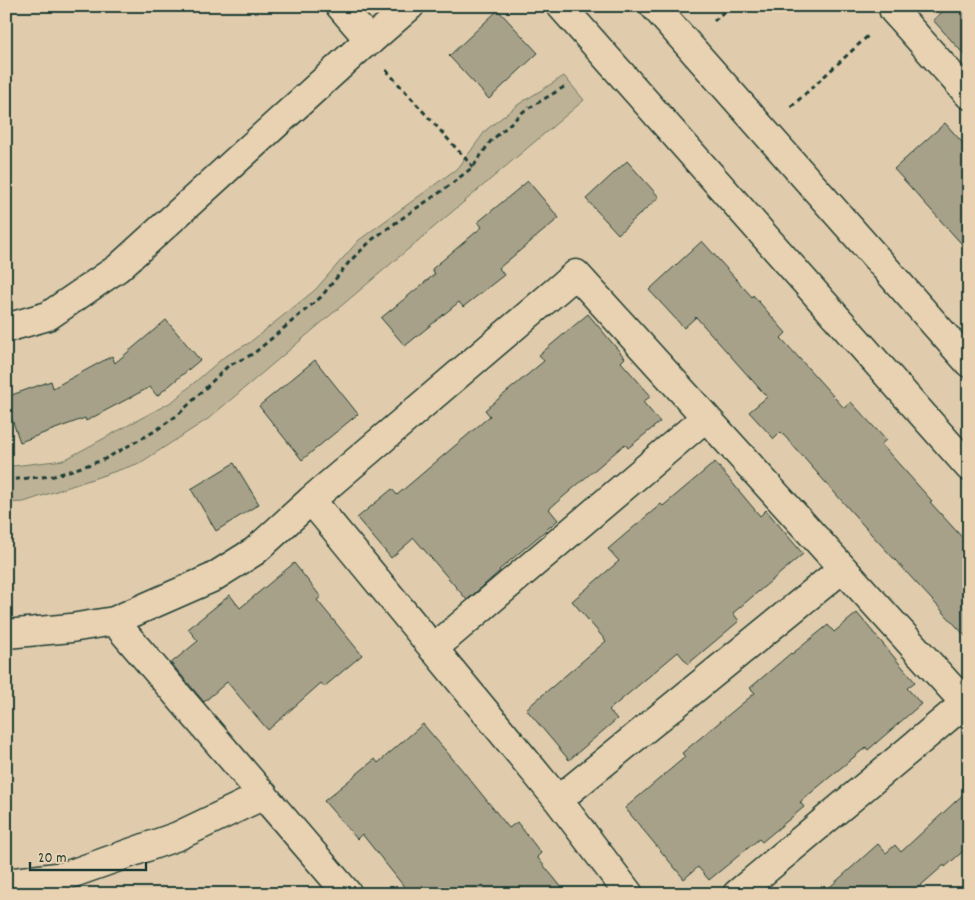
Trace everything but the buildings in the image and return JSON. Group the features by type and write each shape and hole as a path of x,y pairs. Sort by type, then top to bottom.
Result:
{"street":[{"path":"340,6 370,41"},
{"path":"6,328 48,316 118,268 363,45 410,6"},
{"path":"561,6 969,468"},
{"path":"654,6 969,363"},
{"path":"895,9 969,95"},
{"path":"6,634 72,628 114,621 212,578 255,551 311,500 576,274 965,703 737,894"},
{"path":"433,649 706,417"},
{"path":"311,500 558,800 629,894"},
{"path":"558,800 842,568"},
{"path":"114,621 348,894"},
{"path":"6,883 65,876 178,836 264,796"}],"path":[{"path":"713,22 730,6"},
{"path":"791,107 895,9"},
{"path":"384,68 473,167"},
{"path":"6,480 54,476 103,460 155,431 179,414 228,366 252,354 321,297 350,261 373,239 473,167 490,142 524,111 564,87"}],"shaded area":[{"path":"564,76 584,100 208,419 140,463 24,502 6,503 6,466 64,460 173,401 224,357 249,343 315,290 359,240 459,167 486,130 519,104"}]}
